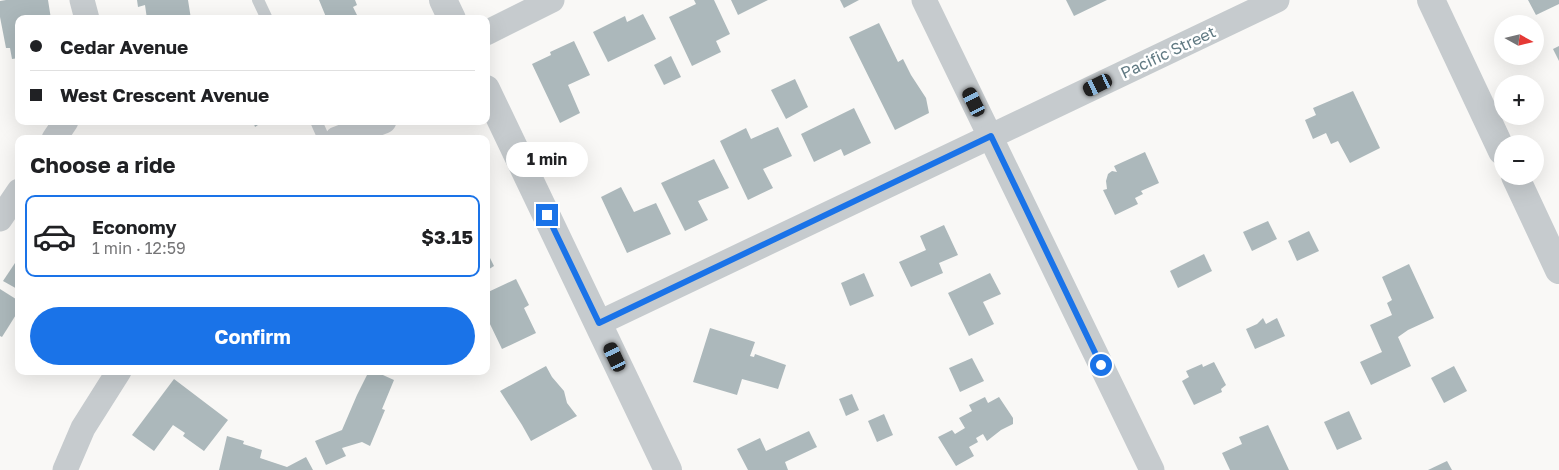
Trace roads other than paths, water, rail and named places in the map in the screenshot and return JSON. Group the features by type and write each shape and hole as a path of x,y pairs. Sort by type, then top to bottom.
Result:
{"street":[{"path":"82,0 86,15"},
{"path":"443,0 450,15"},
{"path":"490,31 552,0"},
{"path":"924,0 1152,470"},
{"name":"Pacific Street","path":"599,323 1277,0"},
{"path":"1431,0 1494,135"},
{"path":"490,97 668,470"},
{"path":"347,135 374,125"},
{"path":"1519,185 1559,270"},
{"path":"0,219 15,197"},
{"path":"65,470 83,428 116,375"}],"lane":[{"path":"258,0 264,15"}]}
